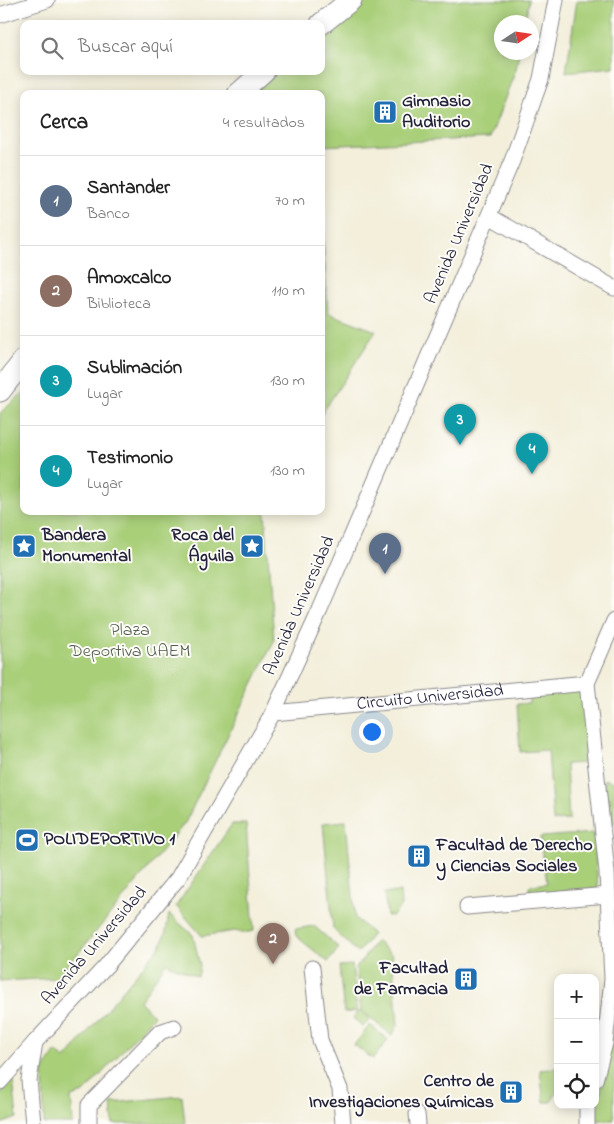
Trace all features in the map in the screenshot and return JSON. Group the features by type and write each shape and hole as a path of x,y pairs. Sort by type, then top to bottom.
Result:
{"street":[{"path":"0,16 47,0"},
{"path":"325,21 351,0"},
{"name":"Avenida Universidad","path":"0,1082 36,1040 106,966 178,878 273,713 316,618 512,161 541,79 556,0"},
{"path":"243,90 259,75"},
{"path":"488,216 614,288"},
{"path":"0,391 20,365"},
{"path":"599,1065 605,1042 612,979 608,896 587,683 614,621"},
{"name":"Circuito Universidad","path":"273,713 587,683"},
{"path":"468,907 608,896"},
{"path":"312,968 320,1040 340,1089 343,1124"},
{"path":"89,1124 89,1105 160,1032 174,1027"},
{"path":"33,1124 29,1080 36,1040"},
{"path":"587,1109 587,1124"}],"green space":[{"path":"358,0 529,0 526,15 494,15 494,60 518,60 490,138 325,146 325,90 257,90 271,75 325,75 325,27"},
{"path":"577,0 614,0 614,67 566,72"},
{"path":"325,267 328,313 376,331 325,409"},
{"name":"Plaza Deportiva UAEM","path":"20,396 20,515 265,515 274,641 185,823 58,978 0,981 0,413"},
{"path":"583,689 588,763 566,764 569,820 553,821 548,750 520,752 517,704 529,703 529,692"},
{"path":"604,779 614,782 614,824 607,824"},
{"path":"346,821 355,918 373,934 358,953 333,929 323,823"},
{"path":"232,824 246,824 254,931 242,933 235,931 202,936 176,906"},
{"path":"594,833 598,889 530,894 529,886 547,883 540,837"},
{"path":"400,892 401,906 393,916 387,916 384,893"},
{"path":"169,914 193,935 200,966 198,977 166,963 140,1001 154,1016 84,1093 71,1097 73,1124 44,1124 43,1071 55,1052 65,1059 161,945"},
{"path":"314,926 339,948 328,962 296,936 295,929"},
{"path":"376,941 392,955 398,1025 392,1036 361,1010 356,968"},
{"path":"352,965 357,1011 344,1013 339,966"},
{"path":"360,1010 370,1019 363,1027 353,1018"},
{"path":"370,1025 388,1040 373,1059 354,1045"},
{"path":"614,1025 614,1120 595,1120 597,1109 599,1109 599,1100"},
{"path":"554,1068 554,1097 551,1102 544,1102 540,1070"},
{"path":"13,1079 17,1118 0,1124 0,1096"},
{"path":"182,1096 185,1124 113,1124 111,1103"}],"place":[{"name":"Gimnasio Auditorio","path":"385,112"},
{"name":"Sublimación","path":"460,445"},
{"name":"Testimonio","path":"532,474"},
{"name":"Bandera Monumental","path":"24,546"},
{"name":"Roca del Águila","path":"252,546"},
{"name":"Santander","path":"385,574"},
{"name":"POLIDEPORTIVO 1","path":"27,840"},
{"name":"Facultad de Derecho y Ciencias Sociales","path":"419,856"},
{"name":"Amoxcalco","path":"273,964"},
{"name":"Facultad de Farmacia","path":"466,979"},
{"name":"Centro de Investigaciones Químicas","path":"511,1092"}]}
